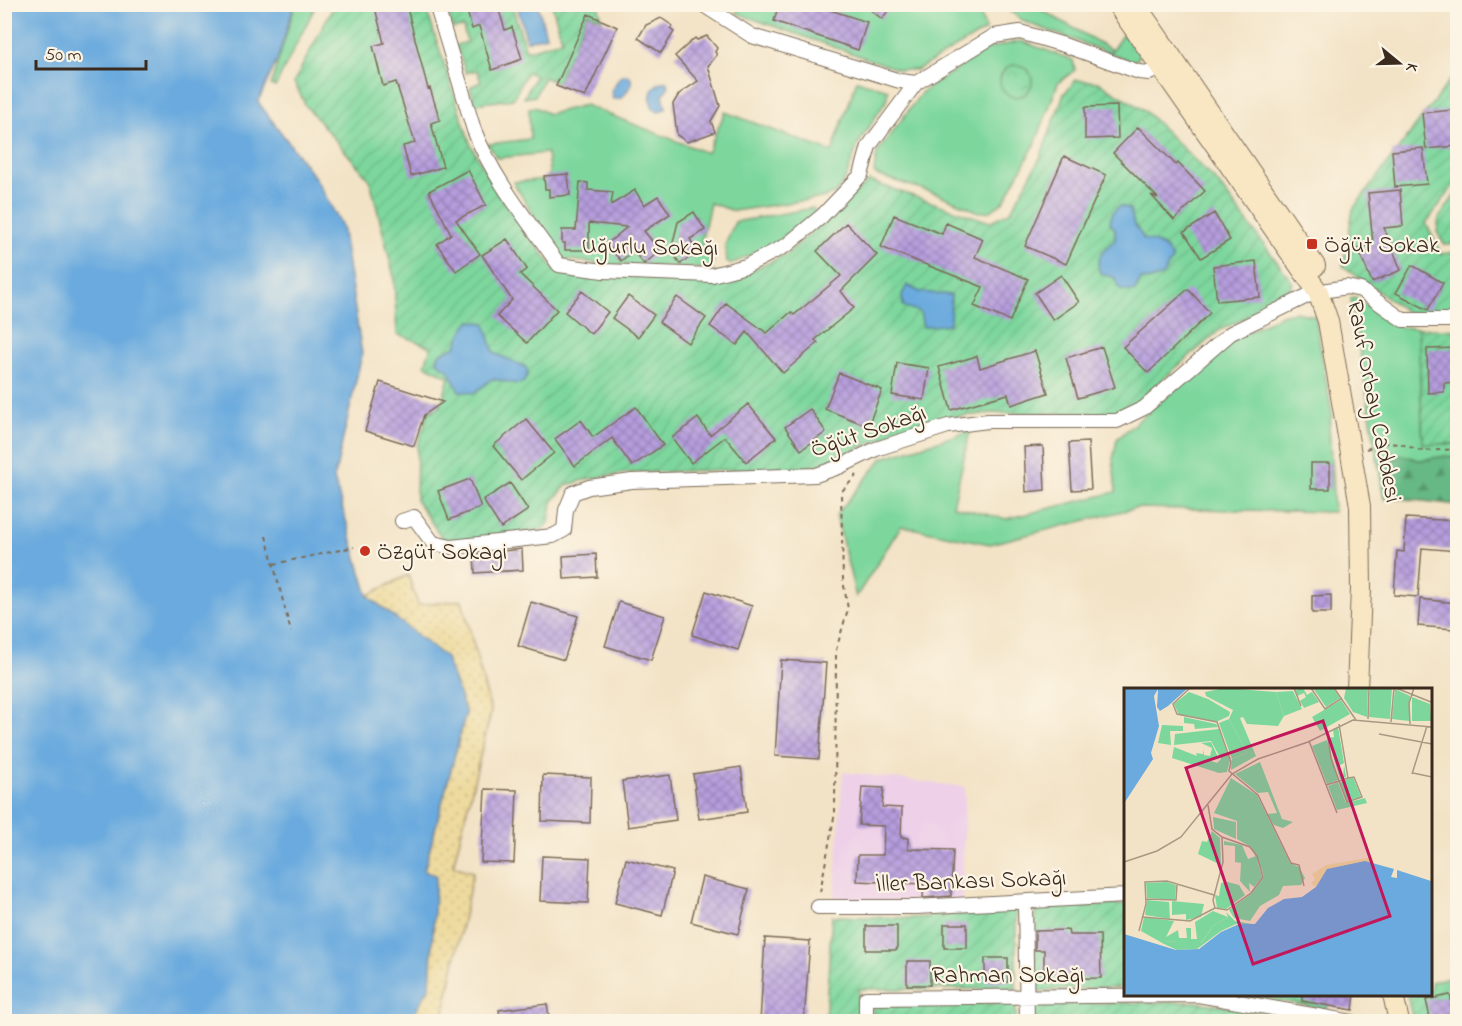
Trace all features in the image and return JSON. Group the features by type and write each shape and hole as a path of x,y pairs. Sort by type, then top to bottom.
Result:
{"street":[{"name":"Uğurlu Sokağı","path":"436,4 481,147 506,190 559,265 603,271 712,275 746,266 786,245 837,200 861,174 869,146 916,82 994,36 1020,32 1064,45 1138,72 1168,66"},
{"path":"702,4 752,36 900,81 916,82"},
{"path":"1117,4 1168,66"},
{"path":"1134,4 1168,66"},
{"name":"Rauf Orbay Caddesi","path":"1168,66 1323,291 1336,318 1363,450 1371,504 1368,688"},
{"path":"1323,291 1347,287 1361,290 1403,320 1458,320"},
{"name":"Rauf Orbay Caddesi","path":"1323,291 1360,506 1361,589 1357,688"},
{"name":"Öğüt Sokağı","path":"402,520 414,517 433,543 451,547 553,536 564,530 566,510 573,493 590,487 632,481 816,475 839,467 876,449 948,426 988,421 1117,421 1144,408 1231,333 1323,291"},
{"name":"İller Bankası Sokağı","path":"818,907 916,908 1124,896"},
{"path":"1024,902 1027,1022"},
{"name":"Rahman Sokağı","path":"866,1022 866,998 1026,995 1140,996"},
{"name":"Rahman Sokağı","path":"1204,996 1352,1022"},
{"path":"1381,996 1386,1022"},
{"path":"1393,996 1399,1022"}],"path":[{"path":"1363,450 1385,443 1401,444 1422,451 1458,449"},
{"path":"818,907 835,812 836,650 848,609 843,580 842,492 862,469"},
{"path":"266,536 291,632"},
{"path":"274,564 354,547"}],"shaded area":[{"path":"843,772 965,787 962,901 834,901"}],"green space":[{"path":"744,4 977,5 986,30 917,70 900,70 736,13"},
{"path":"295,5 316,5 275,87 271,85"},
{"path":"334,5 425,5 470,143 496,191 556,271 602,276 749,272 787,254 869,181 990,222 1011,211 1040,158 1064,94 1076,80 1098,82 1144,110 1217,182 1293,283 1285,299 1220,330 1134,404 1116,414 994,413 951,417 911,427 813,467 627,473 588,479 567,485 552,502 549,523 541,530 452,542 442,538 416,500 417,447 428,413 441,406 449,377 425,365 431,347 397,334 394,277 370,180 306,106 294,82"},
{"path":"446,5 512,5 526,51 562,40 552,5 598,5 602,19 588,13 574,45 588,51 584,59 570,54 557,83 544,77 535,96 524,98 535,76 527,72 513,99 475,104 470,87 481,82 477,70 466,73 456,45 467,42 463,27 453,29"},
{"path":"1002,5 1033,5 1112,50 1110,53 1025,22"},
{"path":"1123,34 1140,53 1138,59 1131,61 1110,53"},
{"path":"1021,41 1073,60 1075,70 1058,83 1036,142 1004,201 991,211 979,212 938,194 876,175 874,172 877,153 922,92 987,49"},
{"path":"1016,65 1027,70 1032,81 1027,92 1016,97 1005,92 1000,81 1005,70"},
{"path":"1457,71 1457,181 1426,223 1441,254 1457,252 1457,315 1412,316 1343,266 1353,209"},
{"path":"857,80 888,90 886,101 858,144 846,178 836,193 821,198 734,211 710,203 701,243 714,248 712,269 603,264 561,259 513,182 550,179 547,153 497,158 488,144 530,139 529,108 535,107 549,114 585,105 707,153 725,112 832,152"},
{"path":"1457,192 1457,244 1445,245 1437,232 1439,218"},
{"path":"813,208 816,213 779,241 732,264 727,262 725,245 735,222"},
{"path":"1355,297 1399,327 1418,328 1423,443 1457,444 1457,494 1384,499 1351,298"},
{"path":"1294,312 1315,316 1332,414 1329,427 1334,512 1135,508 990,544 901,526 856,597 836,515 883,458 970,431 953,506 1006,519 1116,492 1113,459 1117,439 1231,341 1281,315"},
{"path":"1418,328 1457,330 1457,444 1423,444"},
{"path":"1392,452 1419,460 1446,456 1457,458 1457,505 1397,498 1386,485 1382,462"},
{"path":"1124,904 1124,987 1035,991 1035,908"},
{"path":"1016,909 1016,989 859,989 857,1021 825,1022 832,916 913,918"},
{"path":"1457,975 1457,1021 1413,1021 1407,996 1432,996 1432,982"},
{"path":"1250,996 1329,996 1326,1009"},
{"path":"1197,1002 1320,1021 1126,1022 1126,1019 1034,1021 1034,1004"},
{"path":"1016,1003 1016,1021 872,1022 873,1005"}],"sand":[{"path":"408,575 418,605 462,600 491,712 453,866 473,872 442,1021 389,1021 351,604"}],"water":[{"path":"5,4 294,5 278,58 258,102 316,179 342,226 362,354 334,479 368,596 446,658 466,713 424,871 436,875 430,986 410,1021 5,1021"},
{"path":"517,5 538,5 546,36 527,41"},
{"path":"630,76 632,84 622,98 613,99 611,91 620,77"},
{"path":"661,82 667,82 669,86 663,95 666,108 658,112 651,104 651,97 653,90"},
{"path":"1120,206 1130,209 1134,224 1144,239 1158,243 1165,248 1172,260 1162,276 1151,280 1141,279 1135,291 1124,291 1118,287 1115,278 1100,273 1098,267 1101,254 1115,240 1115,229 1110,223 1113,213"},
{"path":"907,285 920,292 951,295 950,324 923,327 920,312 903,306 902,295"},
{"path":"470,321 485,323 494,353 526,367 528,373 524,382 518,384 492,379 474,393 459,391 448,370 437,362 439,354 456,346 464,328"}],"building":[{"path":"374,4 406,4 428,89 430,88 440,120 431,123 443,167 411,176 403,146 415,143 396,82 383,86 373,46 384,43"},
{"path":"465,4 498,7 505,30 512,27 522,59 492,70 479,26 472,29"},
{"path":"779,4 812,4 867,22 858,50 774,21"},
{"path":"863,4 893,4 882,19"},
{"path":"588,14 617,27 585,97 556,86"},
{"path":"661,18 673,26 670,29 674,32 661,53 638,38 646,25"},
{"path":"707,36 717,48 715,52 717,55 708,66 720,106 711,121 715,132 687,142 677,135 673,104 679,94 698,81 675,56 695,38 697,40"},
{"path":"1117,106 1118,138 1085,139 1085,107"},
{"path":"1453,110 1457,146 1426,149 1422,113"},
{"path":"1138,127 1205,191 1174,220 1151,195 1158,198 1113,153"},
{"path":"1423,148 1427,184 1395,187 1392,151"},
{"path":"1064,156 1106,175 1066,264 1025,246"},
{"path":"468,170 486,205 456,220 480,254 456,271 437,244 451,234 429,191"},
{"path":"568,174 570,195 549,197 549,189 545,189 544,176"},
{"path":"580,182 588,183 588,190 613,192 611,205 635,190 644,205 658,196 670,214 644,231 660,251 644,264 633,251 621,261 607,244 627,227 589,223 589,250 565,250 565,243 562,243 562,230 576,230"},
{"path":"1400,190 1403,226 1384,228 1401,270 1372,282 1358,249 1373,243 1368,193"},
{"path":"694,212 705,230 690,239 698,252 680,264 671,250 678,222"},
{"path":"1214,213 1230,240 1201,258 1184,232"},
{"path":"894,215 942,234 946,223 983,239 975,257 1028,279 1010,321 974,306 983,287 881,247"},
{"path":"846,223 877,255 841,291 854,308 815,340 818,343 783,373 747,332 737,345 710,326 726,303 767,333 791,312 794,315 841,276 817,251"},
{"path":"507,239 527,269 520,274 557,310 527,343 497,316 512,300 482,255"},
{"path":"1256,261 1260,297 1217,301 1213,266"},
{"path":"1412,265 1443,283 1428,310 1396,293"},
{"path":"1061,275 1079,302 1053,320 1035,293"},
{"path":"1188,289 1210,313 1148,373 1123,347"},
{"path":"582,291 608,312 591,334 565,312"},
{"path":"628,296 654,315 638,337 612,318"},
{"path":"677,297 706,318 688,343 659,322"},
{"path":"1102,347 1115,387 1078,398 1066,358"},
{"path":"1457,348 1458,382 1444,383 1444,392 1428,393 1427,349"},
{"path":"1035,351 1048,393 1011,405 1008,394 951,410 939,367 977,356 980,368"},
{"path":"897,363 929,368 924,400 892,395"},
{"path":"839,373 882,390 868,426 825,409"},
{"path":"380,382 443,402 424,415 414,446 365,431"},
{"path":"748,404 776,438 746,462 725,437 691,463 672,438 698,418 710,435"},
{"path":"636,407 663,445 632,466 612,438 575,466 555,439 581,420 593,437"},
{"path":"810,409 826,432 801,450 785,427"},
{"path":"526,419 554,453 521,480 493,446"},
{"path":"1088,442 1091,489 1072,490 1069,443"},
{"path":"1043,446 1045,490 1026,492 1024,447"},
{"path":"1311,463 1330,463 1330,489 1311,489"},
{"path":"470,479 481,507 449,520 438,491"},
{"path":"510,483 528,510 501,528 483,500"},
{"path":"1406,518 1458,521 1458,551 1422,548 1418,597 1394,595 1397,551 1404,552"},
{"path":"522,549 523,570 475,573 474,554"},
{"path":"596,554 597,577 564,579 563,556"},
{"path":"706,591 752,606 738,650 692,635"},
{"path":"1331,595 1331,613 1312,613 1312,596"},
{"path":"1420,599 1456,603 1453,629 1418,626"},
{"path":"531,602 578,616 564,660 518,646"},
{"path":"619,602 665,616 651,660 605,646"},
{"path":"781,660 826,663 819,759 775,756"},
{"path":"741,767 747,812 699,819 693,774"},
{"path":"543,775 591,777 590,823 542,821"},
{"path":"670,775 676,820 628,827 622,781"},
{"path":"862,787 884,788 882,807 902,808 901,837 908,838 908,849 953,850 951,896 923,898 924,884 857,881 858,855 883,855 884,826 859,825"},
{"path":"485,789 517,790 514,863 481,862"},
{"path":"542,856 590,858 588,903 540,901"},
{"path":"626,859 673,871 662,915 615,903"},
{"path":"702,877 749,889 738,934 691,922"},
{"path":"944,924 967,924 967,948 944,948"},
{"path":"866,926 897,926 897,950 866,950"},
{"path":"1068,930 1069,935 1100,935 1101,978 1044,979 1044,950 1035,950 1035,931"},
{"path":"765,938 810,941 804,1022 760,1022"},
{"path":"985,958 1008,958 1008,982 985,982"},
{"path":"907,961 930,961 930,985 907,985"},
{"path":"1450,995 1456,1022 1431,1022 1426,1000"},
{"path":"1302,996 1355,996 1353,1010 1302,1001"},
{"path":"547,1004 550,1022 501,1022 499,1010"}],"place":[{"name":"Öğüt Sokak","path":"1312,244"},
{"name":"Özgüt Sokagi","path":"365,551"}]}
